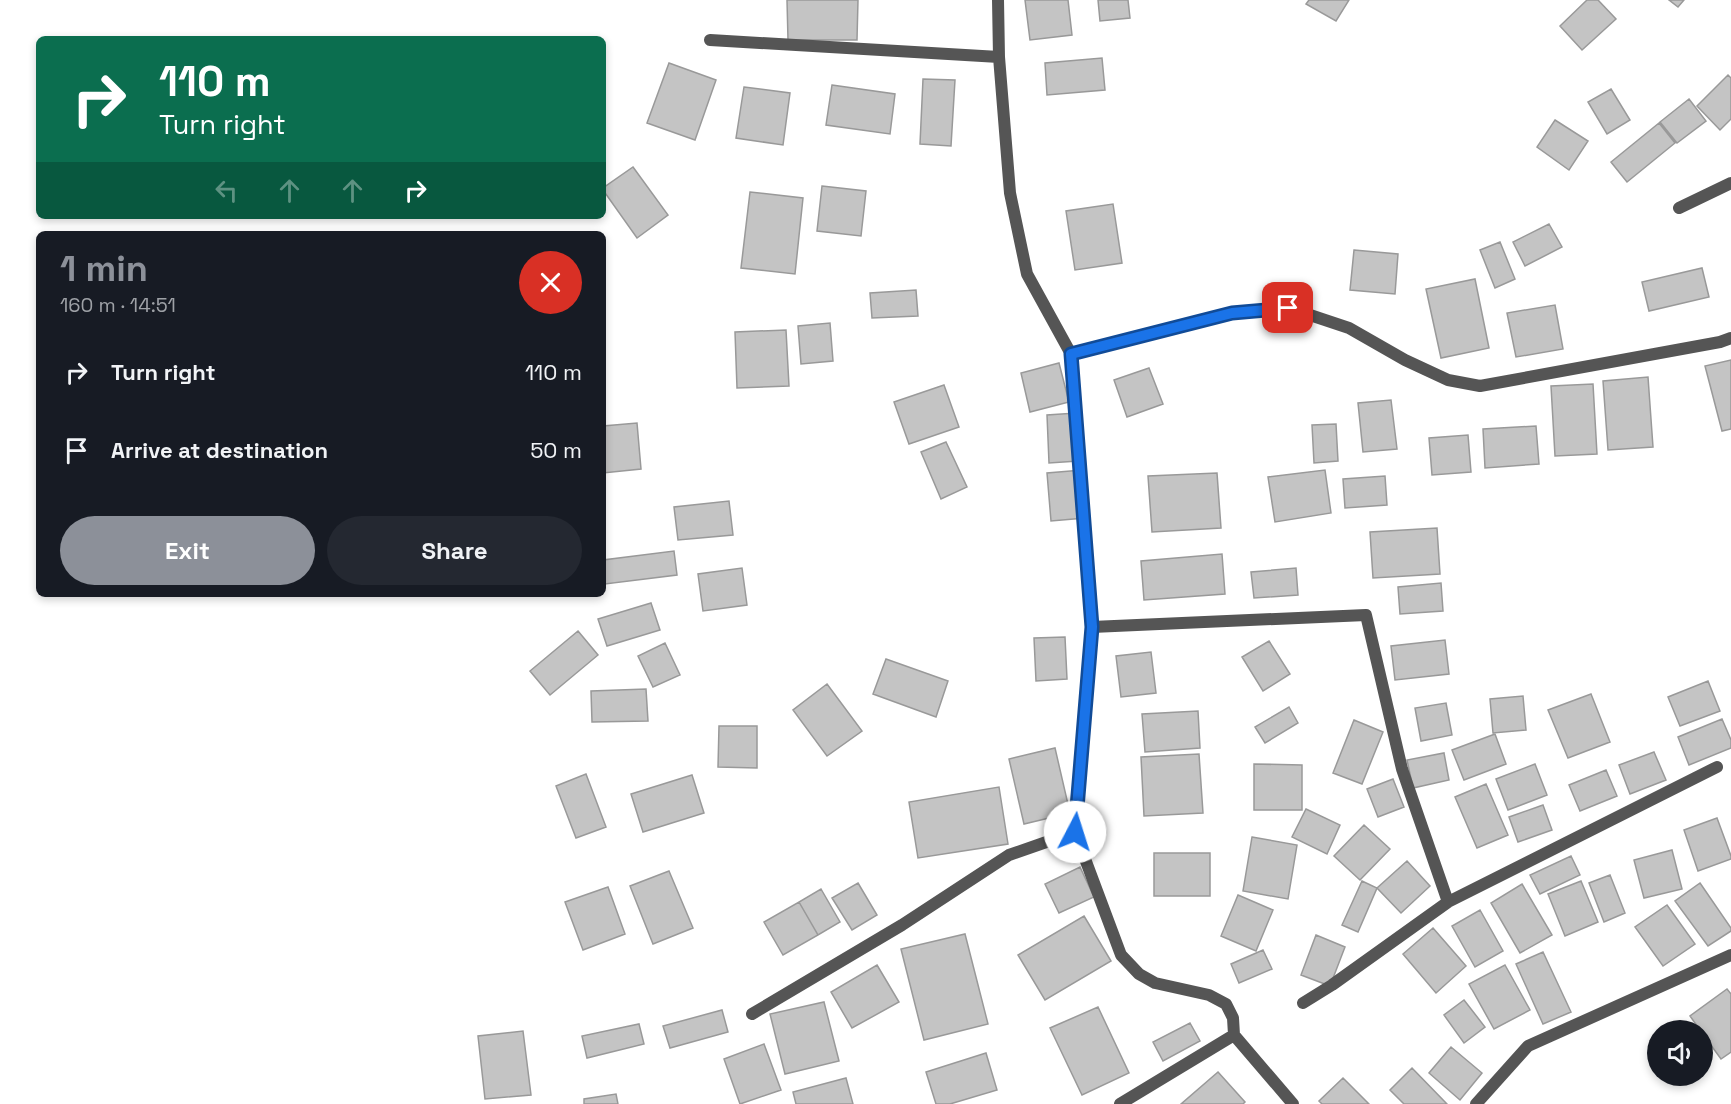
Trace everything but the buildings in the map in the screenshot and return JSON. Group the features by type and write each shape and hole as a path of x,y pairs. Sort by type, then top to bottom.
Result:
{"street":[{"path":"998,0 999,57 1010,193 1027,274 1071,354 1092,627 1075,832 1121,955 1139,974 1155,984 1209,995 1226,1004 1233,1018 1234,1035 1293,1104"},
{"path":"710,40 999,57"},
{"path":"1679,208 1731,183"},
{"path":"1071,354 1232,313 1288,308 1349,328 1406,360 1448,380 1480,386 1720,342 1731,338"},
{"path":"1092,627 1366,615 1402,769 1448,902"},
{"path":"1302,1003 1332,985 1448,902 1717,767"},
{"path":"752,1014 902,925 1009,855 1075,832"},
{"path":"1476,1104 1528,1046 1731,955"},
{"path":"1120,1104 1234,1035"}],"route":[{"path":"1075,832 1092,627 1071,354 1232,313 1288,308"}]}
